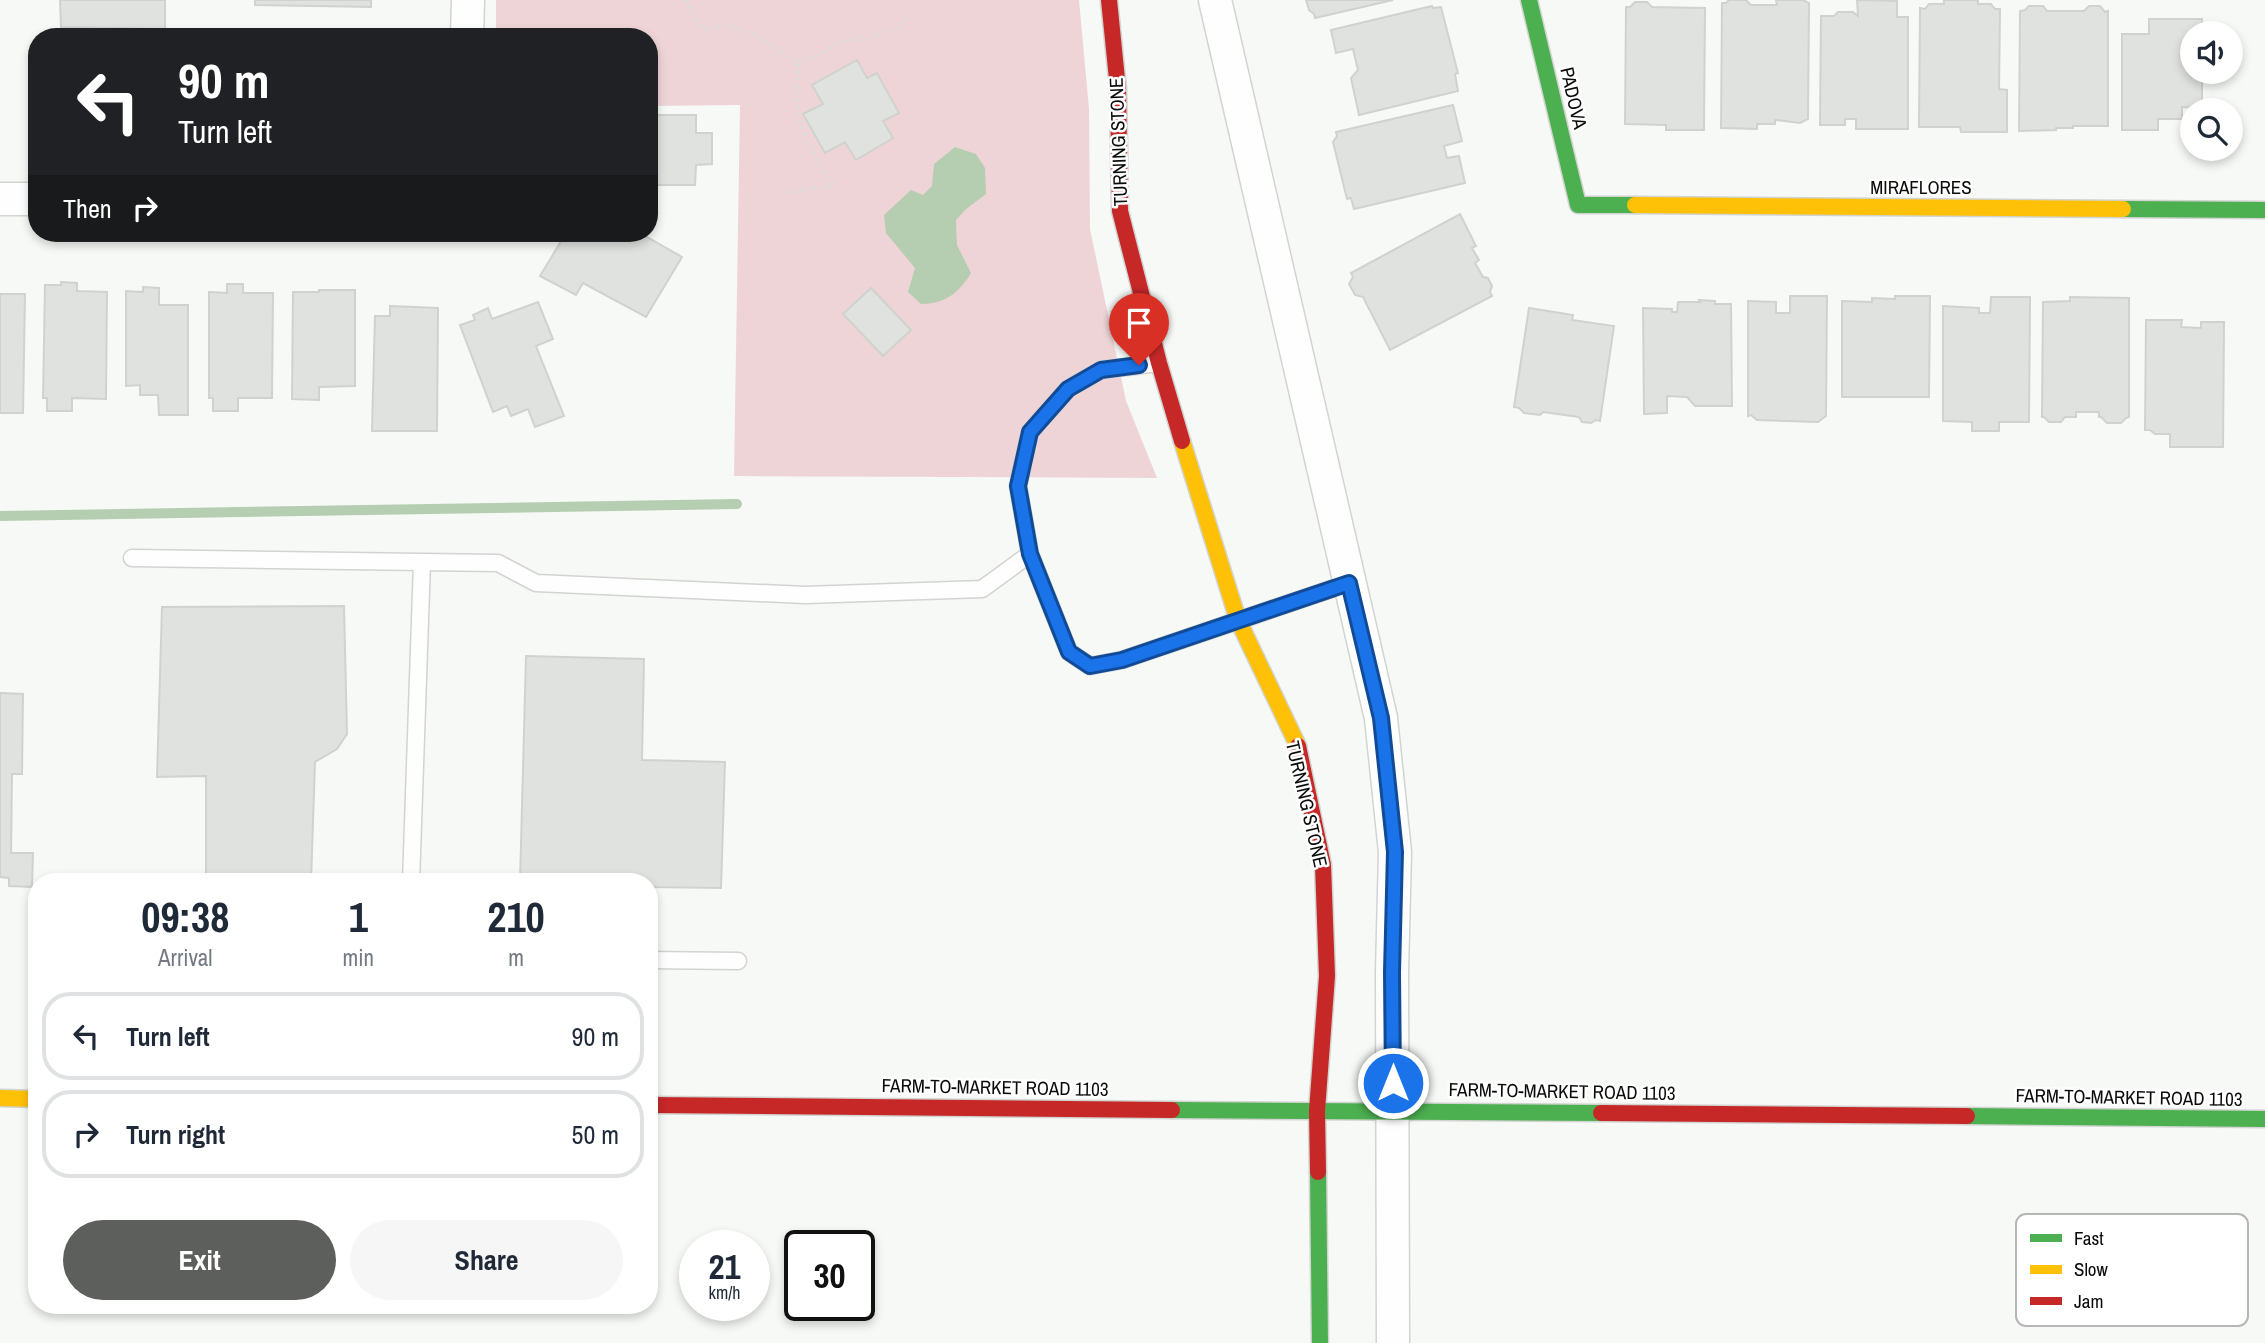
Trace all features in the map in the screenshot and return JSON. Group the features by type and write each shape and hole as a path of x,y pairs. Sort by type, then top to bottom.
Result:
{"street":[{"path":"467,28 468,0"},
{"name":"TURNING STONE","path":"1109,0 1118,89 1120,211 1158,363 1200,505 1238,620 1299,748 1323,865 1326,976 1317,1111 1320,1343"},
{"path":"1215,0 1381,718 1395,852 1392,972 1393,1343"},
{"name":"PADOVA","path":"1529,0 1578,205"},
{"path":"0,199 28,199"},
{"name":"MIRAFLORES","path":"1578,205 2265,211"},
{"path":"0,1098 28,1098"},
{"name":"FARM-TO-MARKET ROAD 1103","path":"658,1105 2265,1119"}],"lane":[{"path":"1158,363 1101,370 1068,389 1030,432 1018,486 1030,554 1069,652 1090,666 1122,660 1349,583"},
{"path":"132,558 498,564 536,583 806,594 982,589 1030,554"},
{"path":"411,873 422,562"},
{"path":"658,960 738,961"}],"path":[{"path":"686,0 700,27 707,30 729,26 786,53 798,63"},
{"path":"798,63 817,56 840,42 871,37 897,28 908,18"},
{"path":"779,193 833,186 801,125 797,94 798,63"}],"shaded area":[{"path":"496,0 1079,0 1089,109 1090,229 1126,401 1157,478 734,476 740,105 658,106 658,28 496,28"},
{"path":"955,147 976,154 985,168 986,194 956,220 957,245 971,273 951,296 937,302 921,304 908,292 915,268 886,233 884,215 911,190 923,195 932,186 934,164"}],"building":[{"path":"60,0 165,0 165,28 61,27"},
{"path":"255,0 371,0 371,7 255,5"},
{"path":"1306,0 1393,0 1315,18"},
{"path":"1729,0 1746,0 1751,5 1777,5 1776,0 1803,0 1809,3 1808,119 1800,123 1775,120 1775,124 1757,124 1757,129 1721,128 1722,3"},
{"path":"1857,0 1897,1 1897,17 1908,17 1908,129 1856,129 1856,119 1845,119 1845,125 1820,125 1821,16 1853,12 1858,16"},
{"path":"1944,0 1978,0 1978,4 1991,4 1995,9 2000,9 1999,89 2007,90 2007,132 1961,132 1960,127 1919,127 1920,8 1925,9 1929,4 1944,4"},
{"path":"1635,2 1647,2 1652,7 1705,8 1704,130 1666,130 1666,125 1625,124 1626,7"},
{"path":"1432,6 1441,7 1458,73 1455,74 1458,91 1359,115 1351,78 1358,70 1353,49 1336,53 1331,30"},
{"path":"2029,6 2043,6 2047,11 2084,11 2089,6 2100,6 2105,12 2108,11 2108,126 2019,131 2020,11"},
{"path":"2149,19 2202,19 2180,21 2180,84 2202,84 2202,98 2180,98 2180,119 2158,119 2158,130 2122,130 2122,34 2149,34"},
{"path":"857,60 867,78 877,73 899,113 883,121 893,138 856,160 845,142 825,153 803,114 823,104 812,85"},
{"path":"1453,105 1462,141 1444,146 1447,158 1459,156 1465,183 1354,209 1351,198 1347,199 1333,142 1337,136 1336,132"},
{"path":"658,115 696,115 696,133 712,133 712,164 696,165 695,185 658,185"},
{"path":"1460,214 1476,246 1472,248 1479,260 1475,263 1483,277 1488,278 1492,286 1492,296 1390,350 1363,297 1355,295 1349,284 1353,277 1351,273"},
{"path":"561,242 656,242 682,257 646,317 583,283 576,295 540,276"},
{"path":"61,282 77,283 77,291 107,292 106,399 72,398 72,411 47,411 47,398 43,398 45,285 61,285"},
{"path":"227,284 243,284 243,293 273,293 272,398 238,398 238,411 213,411 213,398 209,398 209,292 227,293"},
{"path":"143,287 159,288 159,305 188,305 188,415 159,415 158,395 140,395 140,385 126,386 126,291 143,292"},
{"path":"871,288 911,330 883,356 843,314"},
{"path":"355,290 355,386 319,387 319,400 292,399 293,292"},
{"path":"0,294 25,294 23,413 0,413"},
{"path":"1790,296 1827,296 1826,416 1818,422 1757,420 1751,415 1748,416 1748,301 1776,302 1776,313 1790,313"},
{"path":"1895,296 1930,296 1929,397 1842,397 1842,301 1872,302 1872,298 1895,299"},
{"path":"1991,297 2030,297 2029,422 1999,422 1999,431 1972,431 1972,422 1943,421 1943,306 1979,308 1979,313 1990,313"},
{"path":"2070,297 2129,298 2129,417 2121,423 2107,423 2099,417 2099,412 2076,412 2076,417 2065,417 2061,422 2049,422 2042,417 2043,302 2070,301"},
{"path":"1699,300 1731,304 1732,406 1695,406 1687,397 1667,396 1667,413 1644,414 1643,308 1672,309 1672,312 1677,312 1678,302 1700,302"},
{"path":"538,302 553,339 536,346 564,416 535,427 528,409 511,416 507,406 493,412 460,325 475,320 473,315 488,308 492,319"},
{"path":"390,306 438,308 437,431 372,431 375,316 390,316"},
{"path":"1529,308 1573,315 1572,320 1614,326 1600,421 1582,422 1579,417 1543,412 1540,415 1524,413 1514,407"},
{"path":"2146,320 2182,320 2181,327 2201,328 2201,322 2224,322 2223,447 2170,447 2170,434 2155,434 2145,430"},
{"path":"344,606 347,734 337,749 315,762 311,873 206,873 206,776 157,777 162,607"},
{"path":"526,656 644,659 642,760 725,762 721,888 658,887 658,873 520,873"},
{"path":"0,693 23,694 22,774 12,774 11,853 33,853 32,873 28,873 28,887 9,886 9,878 0,877"}],"waterway":[{"path":"0,516 737,504"}],"traffic: fast":[{"path":"1529,0 1578,205 1635,205"},
{"path":"2123,209 2265,210"},
{"path":"1172,1110 1601,1113"},
{"path":"1967,1116 2265,1119"},
{"path":"1318,1172 1320,1343"}],"traffic: slow":[{"path":"1635,205 2123,209"},
{"path":"1182,441 1238,620 1298,746"},
{"path":"0,1098 28,1099"}],"traffic: jam":[{"path":"1109,0 1118,89 1120,211 1182,441"},
{"path":"1298,746 1323,865 1327,976 1317,1111 1318,1172"},
{"path":"658,1105 1172,1110"},
{"path":"1601,1113 1967,1116"}],"route":[{"path":"1139,365 1101,370 1068,389 1030,432 1018,486 1030,554 1069,652 1090,666 1122,660 1349,583 1381,718 1395,852 1393,1083"}]}
